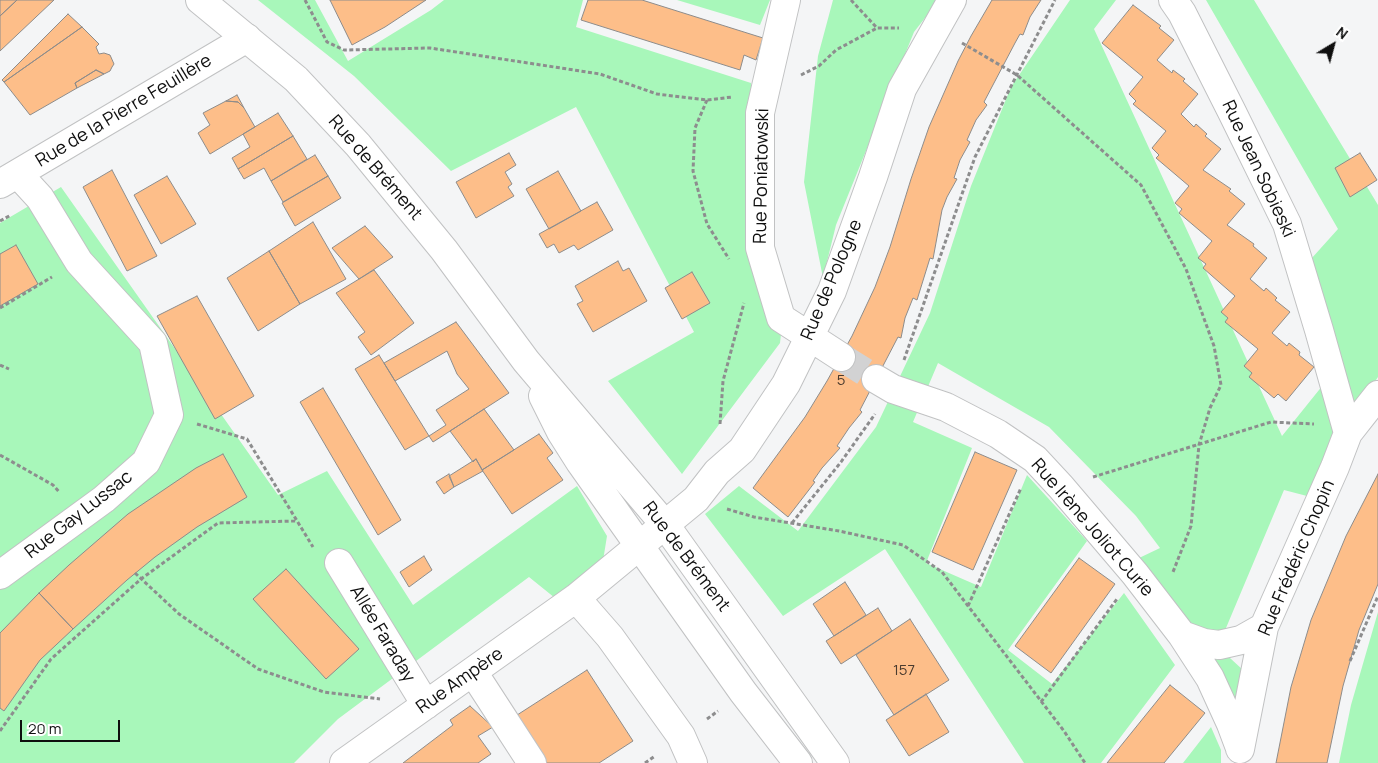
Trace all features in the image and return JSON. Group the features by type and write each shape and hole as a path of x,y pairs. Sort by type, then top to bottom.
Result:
{"street":[{"name":"Rue Poniatowski","path":"786,0 760,113 760,248 781,318 809,338"},
{"name":"Rue de Pologne","path":"639,547 696,499 717,472 742,450 786,384 832,291 902,89 952,0"},
{"name":"Rue Jean Sobieski","path":"1172,0 1182,13 1287,224 1348,433"},
{"name":"Rue de Brément","path":"209,3 296,79 358,145 444,250 526,361 666,526 835,763"},
{"name":"Rue de la Pierre Feuillère","path":"9,179 247,38"},
{"path":"9,179 40,198 78,262 153,343 169,415"},
{"path":"809,338 841,357"},
{"name":"Rue de Brément","path":"526,361 561,432 639,547 743,692 798,763"},
{"name":"Rue Irène Joliot Curie","path":"885,384 946,407 998,434 1035,459 1135,574 1182,635 1210,678 1231,724 1240,756"},
{"name":"Rue Frédéric Chopin","path":"1240,756 1264,627 1335,467 1348,433 1378,395"},
{"name":"Rue Gay Lussac","path":"0,575 104,499 146,462 169,415"},
{"name":"Rue Ampère","path":"344,763 576,598 639,547"},
{"name":"Allée Faraday","path":"339,563 426,705"},
{"path":"576,598 610,637 681,736 692,763"},
{"path":"1182,635 1204,643 1219,645 1241,640 1264,627"},
{"path":"473,672 532,763"}],"path":[{"path":"305,0 327,42 344,50 430,48 600,74 657,94 707,100 742,96 767,85 790,81 819,66 836,50 877,28 936,28 1017,75 1141,185 1186,268 1214,346 1221,385 1210,408 1199,445 1192,526 1159,605"},
{"path":"851,0 877,28"},
{"path":"792,523 841,462 885,384 975,157 1055,0"},
{"path":"707,100 695,128 693,171 708,224 730,260"},
{"path":"0,308 78,262"},
{"path":"717,472 723,381 745,299"},
{"path":"0,365 8,368"},
{"path":"169,415 246,439 309,542 324,562 339,563"},
{"path":"1061,487 1271,422 1320,424 1348,433"},
{"path":"0,454 53,485 79,518"},
{"path":"968,606 1035,459"},
{"path":"696,499 754,517 903,545 942,572 1064,731 1085,763"},
{"path":"0,730 51,659 141,579 218,523 296,521"},
{"path":"136,573 179,614 258,669 324,692 426,705"},
{"path":"1041,702 1135,574"},
{"path":"1350,661 1378,596"},
{"path":"681,736 732,702 743,692"},
{"path":"645,763 653,758"}],"green space":[{"path":"258,0 315,0 348,61 444,0 583,0 576,27 751,83 755,200 784,308 780,343 682,474 608,381 694,332 576,107 451,171 354,76"},
{"path":"677,0 770,0 760,25"},
{"path":"833,0 939,0 914,32 836,225 823,278 804,182 818,56"},
{"path":"1070,0 1116,0 1094,29 1282,436 1323,385 1293,279 1338,229 1206,0 1254,0 1378,205 1378,377 1359,405 1307,496 1284,490 1218,647 1243,670 1236,716 1137,559 1160,548 1136,516 1049,427 938,363 913,422 972,448 926,563 981,587 1027,475 1087,541 1008,650 1052,684 1124,593 1175,665 1101,763 1024,763 885,549 783,616 705,514 739,486 798,531 876,427 930,313 971,186 1011,87"},
{"path":"61,187 278,495 327,471 413,605 577,486 607,536 602,567 555,598 529,577 338,719 294,763 0,763 0,223"},
{"path":"1378,612 1378,763 1339,763 1351,705"},
{"path":"1211,727 1221,750 1221,763 1183,763"}],"building":[{"path":"0,0 17,0 0,16"},
{"path":"17,0 54,0 0,51 0,16"},
{"path":"330,0 426,0 385,27 352,45"},
{"path":"588,0 642,0 763,38 756,60 744,55 740,70 581,20"},
{"path":"992,0 1041,0 1030,17 1023,35 1020,34 1015,43 984,102 987,105 976,120 967,140 970,142 960,160 954,178 957,179 942,210 933,259 930,258 917,300 913,298 905,318 901,338 898,337 860,410 862,412 837,446 840,448 822,468 813,481 815,482 788,517 753,488 805,417 852,336 875,287 890,247 929,127 958,61"},
{"path":"1133,5 1161,26 1159,28 1174,40 1157,60 1172,73 1173,70 1185,79 1183,81 1198,94 1181,114 1194,127 1196,124 1207,134 1205,136 1221,149 1203,170 1231,189 1229,191 1245,204 1227,225 1254,244 1253,246 1267,258 1250,279 1264,291 1266,288 1277,298 1275,300 1290,312 1272,333 1287,346 1289,343 1300,352 1299,355 1314,367 1286,401 1278,394 1274,398 1249,377 1252,373 1244,366 1258,349 1225,322 1228,318 1221,312 1235,296 1203,268 1206,264 1198,258 1212,241 1179,213 1182,209 1175,203 1189,186 1156,158 1159,155 1152,148 1166,131 1133,104 1136,101 1129,94 1143,77 1102,43"},
{"path":"68,14 82,27 4,82 2,80"},
{"path":"82,27 99,44 96,47 99,54 110,55 114,64 110,71 104,74 96,70 75,83 77,88 30,115 4,82"},
{"path":"96,70 104,74 77,88 75,83"},
{"path":"237,95 244,108 238,102 226,101"},
{"path":"226,101 238,102 244,108 255,127 210,154 198,133 210,125 203,113"},
{"path":"278,113 293,136 238,169 232,158 250,147 243,134"},
{"path":"293,136 307,159 271,181 264,168 244,179 238,169"},
{"path":"509,153 516,165 505,172 512,184 508,187 514,196 476,218 456,182"},
{"path":"1360,153 1377,180 1350,197 1335,168"},
{"path":"315,155 328,176 283,202 271,181"},
{"path":"112,170 157,256 127,271 83,187"},
{"path":"558,171 581,211 549,229 526,189"},
{"path":"167,176 196,224 161,244 134,195"},
{"path":"328,176 341,198 295,226 282,203"},
{"path":"597,202 613,230 578,250 574,245 559,253 554,244 547,248 539,234"},
{"path":"313,222 346,279 300,304 269,251"},
{"path":"365,226 393,257 359,279 332,248"},
{"path":"16,245 38,284 0,306 0,254"},
{"path":"269,251 300,304 258,331 227,278"},
{"path":"618,261 623,271 629,268 647,301 593,332 577,304 583,301 575,286"},
{"path":"374,270 414,323 371,355 358,337 365,332 336,293"},
{"path":"692,272 710,303 682,319 665,288"},
{"path":"197,296 254,396 215,419 157,316"},
{"path":"456,322 509,393 433,442 429,436 446,425 436,410 469,389 457,374 447,351 395,381 384,363"},
{"path":"379,355 429,436 405,450 355,369"},
{"path":"323,388 401,520 378,535 300,402"},
{"path":"484,409 514,450 482,470 476,459 473,462 450,431"},
{"path":"539,434 553,453 547,458 563,480 512,514 482,470"},
{"path":"975,452 1017,470 973,570 932,552"},
{"path":"223,454 247,497 197,527 155,557 73,629 39,593 128,514 196,468"},
{"path":"476,459 483,471 454,487 449,476"},
{"path":"449,474 454,487 444,494 436,482"},
{"path":"1378,474 1378,584 1359,630 1343,686 1327,763 1276,763 1291,687 1311,620 1346,536"},
{"path":"424,556 432,570 409,587 400,572"},
{"path":"1079,558 1115,584 1051,673 1015,646"},
{"path":"286,569 359,649 326,679 253,599"},
{"path":"845,582 866,615 834,636 813,604"},
{"path":"39,593 73,629 40,660 4,711 0,708 0,633"},
{"path":"878,608 892,631 841,664 826,641"},
{"path":"910,619 949,680 894,715 856,655"},
{"path":"587,670 633,741 599,763 543,763 514,717"},
{"path":"1170,685 1205,713 1164,763 1107,763"},
{"path":"926,694 949,732 909,756 886,720"},
{"path":"470,706 493,727 478,736 491,754 478,763 403,763 453,725 450,720"}],"tunnel":[{"path":"841,357 876,379"}]}
